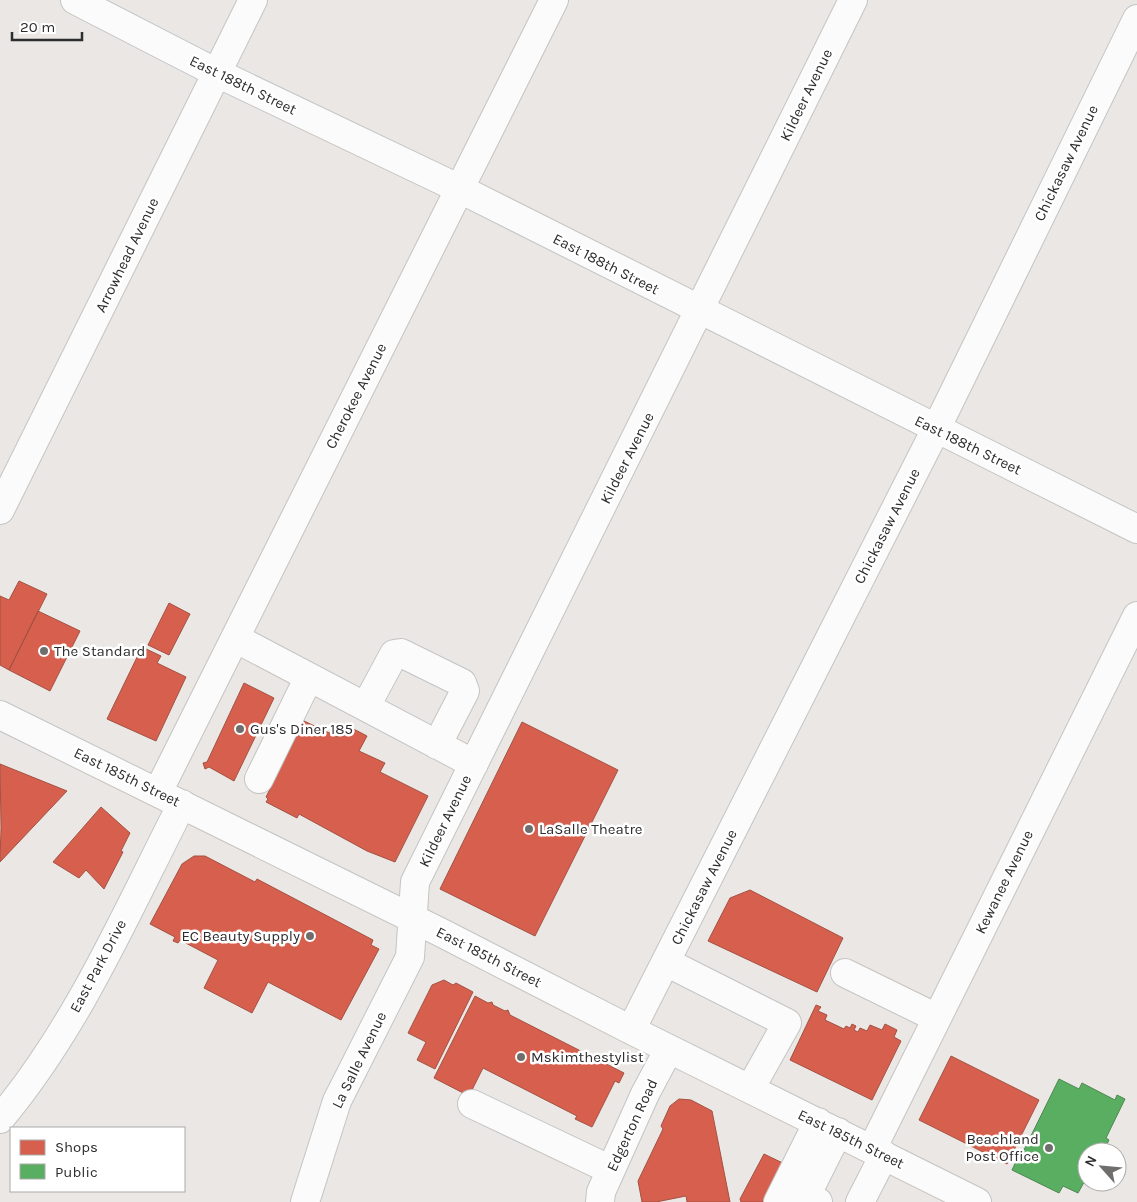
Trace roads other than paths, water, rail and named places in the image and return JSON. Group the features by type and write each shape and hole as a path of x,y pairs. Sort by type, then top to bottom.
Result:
{"street":[{"name":"East 188th Street","path":"74,0 217,73 460,189 1137,529"},
{"name":"Arrowhead Avenue","path":"0,510 253,0"},
{"name":"Cherokee Avenue","path":"158,792 554,0"},
{"name":"Kildeer Avenue","path":"413,919 415,882 853,0"},
{"name":"Chickasaw Avenue","path":"631,1030 936,429 1137,18"},
{"name":"Kewanee Avenue","path":"860,1202 878,1152 937,1018 1137,616"},
{"path":"235,638 474,764"},
{"path":"366,706 394,654 401,653 462,683 465,691 437,745"},
{"path":"259,779 309,677"},
{"name":"East 185th Street","path":"3,721 158,792 978,1202"},
{"name":"East Park Drive","path":"0,1119 27,1086 84,997 182,804"},
{"name":"La Salle Avenue","path":"305,1202 336,1101 410,957 413,919"},
{"path":"666,962 787,1023 750,1089"},
{"path":"845,973 937,1018"},
{"name":"Edgerton Road","path":"600,1202 601,1192 645,1094 669,1049"},
{"path":"472,1104 611,1170"},
{"path":"778,1202 828,1127"},
{"path":"818,1202 806,1196 828,1127"}],"place":[{"name":"The Standard","path":"44,651"},
{"name":"Gus's Diner 185","path":"240,729"},
{"name":"LaSalle Theatre","path":"529,829"},
{"name":"EC Beauty Supply","path":"310,936"},
{"name":"Mskimthestylist","path":"521,1057"},
{"name":"Beachland Post Office","path":"1049,1148"}]}
